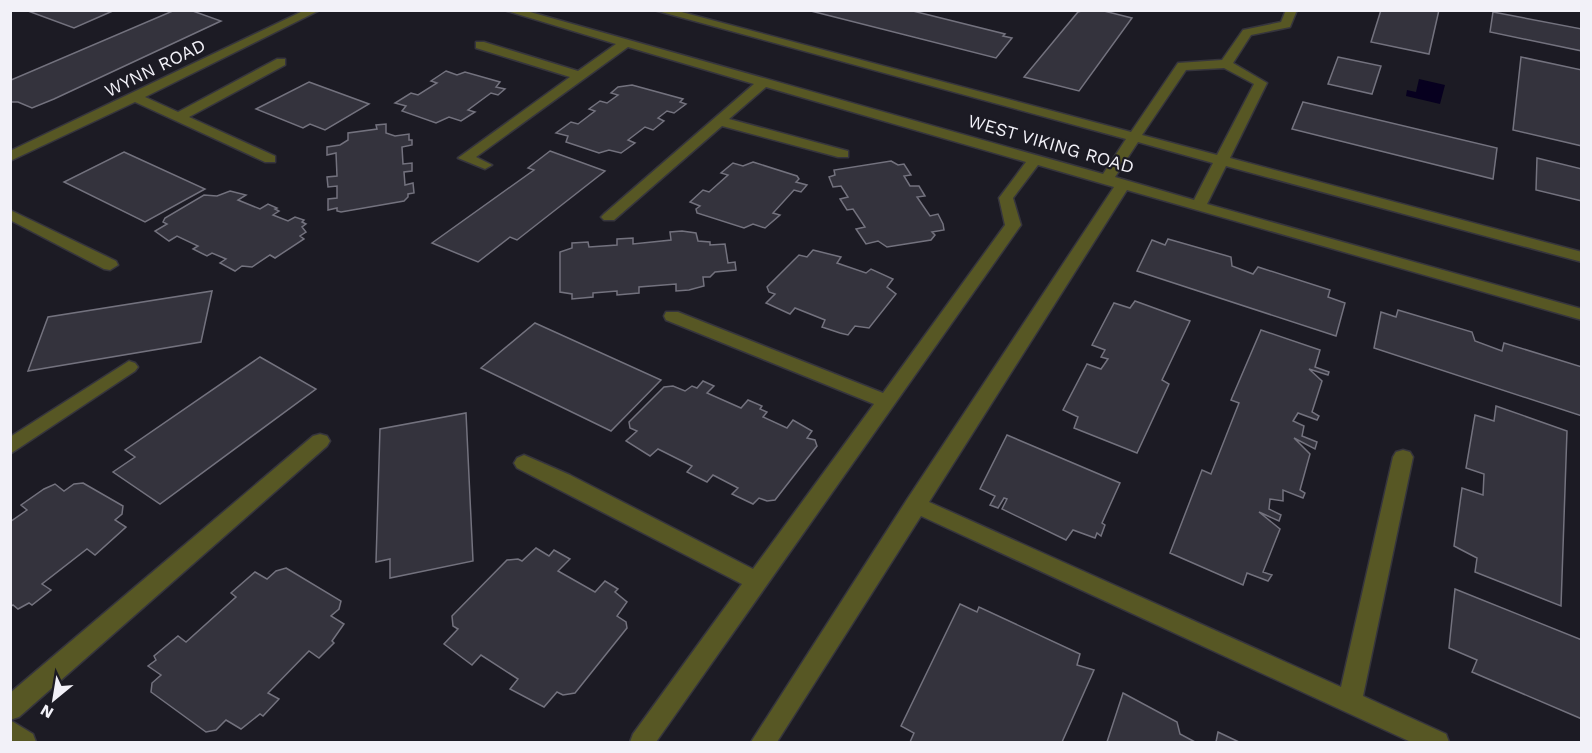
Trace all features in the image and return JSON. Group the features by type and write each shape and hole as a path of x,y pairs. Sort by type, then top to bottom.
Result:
{"street":[{"name":"WYNN ROAD","path":"10,157 315,10"},
{"name":"WEST VIKING ROAD","path":"509,10 1036,158 1581,315"},
{"path":"659,10 1581,257"},
{"path":"1226,64 1247,32 1286,25 1292,10"},
{"path":"485,165 465,158 626,43"},
{"path":"480,45 580,76"},
{"path":"179,117 281,62"},
{"path":"763,742 915,504 1116,181 1135,138 1182,66 1226,64 1262,83 1199,205"},
{"path":"609,217 764,82"},
{"path":"135,97 270,159"},
{"path":"720,121 843,154"},
{"path":"642,742 1013,225 1006,198 1036,158"},
{"path":"10,214 110,265"},
{"path":"672,316 885,401"},
{"path":"10,447 129,368"},
{"path":"10,709 320,441"},
{"path":"1350,702 1403,457"},
{"path":"524,464 563,481 756,581"},
{"path":"915,504 1437,742"},
{"path":"10,732 24,742"}],"shaded area":[{"path":"1419,79 1445,85 1440,104 1406,96 1407,90 1416,92"}],"building":[{"path":"19,10 115,10 74,28 28,11"},
{"path":"175,10 190,10 221,21 32,108 18,102 10,102 11,80"},
{"path":"807,10 909,10 1005,34 1003,36 1012,38 996,58"},
{"path":"1100,10 1132,18 1079,91 1024,77 1078,12"},
{"path":"1381,10 1439,10 1429,54 1371,42"},
{"path":"1493,12 1582,29 1582,51 1490,32"},
{"path":"1338,57 1381,66 1372,94 1328,84"},
{"path":"1521,57 1582,70 1582,146 1513,130"},
{"path":"446,71 457,75 465,72 500,82 496,87 505,89 498,95 491,93 468,110 475,112 461,121 449,117 436,123 402,111 406,106 395,103 411,93 418,95 437,83 431,81"},
{"path":"309,82 369,104 325,130 310,124 303,128 256,109"},
{"path":"632,85 683,99 680,102 686,104 674,113 667,111 658,118 664,121 653,130 645,127 628,140 635,143 621,153 609,150 599,153 566,142 568,136 556,133 571,122 578,124 595,111 589,109 600,101 607,103 618,95 611,93 618,87"},
{"path":"1303,102 1497,148 1493,179 1292,129"},
{"path":"386,124 386,133 395,136 409,134 409,140 412,140 412,145 402,147 403,164 412,163 412,171 404,172 405,185 413,183 414,193 408,194 404,201 341,212 337,211 337,208 328,210 328,199 337,198 337,186 328,187 327,177 337,176 336,153 327,155 327,147 340,145 348,140 348,133 377,129 376,125"},
{"path":"550,151 605,171 517,240 510,237 478,262 432,243 534,170 528,168"},
{"path":"124,152 205,189 145,222 64,182"},
{"path":"1537,158 1582,169 1582,201 1536,190"},
{"path":"891,161 898,165 904,164 911,175 904,176 910,186 919,186 925,196 917,197 930,216 938,214 944,230 932,232 935,235 931,240 887,247 878,241 866,244 856,229 865,227 853,209 847,210 840,199 848,197 841,186 833,187 829,177 835,175 834,170"},
{"path":"753,162 797,176 799,179 796,182 807,185 801,192 794,190 773,213 780,215 765,228 753,224 744,228 697,213 696,209 700,206 690,202 703,190 709,192 728,175 721,173 733,163 743,166"},
{"path":"230,191 246,195 238,200 260,209 268,204 277,208 275,209 279,211 273,215 288,221 295,217 304,220 302,222 306,224 302,227 306,232 300,236 304,239 275,258 270,255 252,267 242,266 235,271 220,263 226,259 212,253 207,256 193,249 198,246 177,236 169,241 155,231 167,224 163,222 165,218 204,195 217,196"},
{"path":"670,232 696,233 698,241 710,242 710,245 725,244 728,263 735,262 736,270 715,272 710,277 703,277 704,286 689,290 676,291 676,284 639,287 639,293 617,295 617,291 593,293 593,297 572,299 572,294 560,292 560,252 572,248 572,243 588,242 589,247 617,245 617,239 633,238 633,244 671,240"},
{"path":"1168,239 1231,257 1232,266 1253,274 1258,267 1330,290 1328,297 1345,303 1336,336 1137,271 1152,240 1165,245"},
{"path":"813,250 841,257 837,263 866,273 871,269 893,279 887,287 896,294 869,328 855,326 848,335 822,327 825,320 795,308 790,314 766,303 775,294 769,292 767,287 799,255 807,257"},
{"path":"212,291 201,342 28,371 48,317"},
{"path":"1135,301 1190,321 1162,380 1169,384 1137,453 1074,428 1078,417 1063,410 1087,364 1101,369 1108,359 1101,357 1105,350 1092,345 1114,303 1130,308"},
{"path":"1398,310 1472,332 1475,341 1502,351 1504,343 1582,367 1582,416 1374,348 1381,312 1396,317"},
{"path":"535,323 661,380 611,431 481,368"},
{"path":"1261,330 1320,350 1315,367 1329,372 1328,375 1309,369 1322,381 1312,412 1319,416 1317,420 1298,413 1293,421 1304,426 1302,436 1317,442 1315,449 1294,438 1310,454 1300,490 1305,493 1303,498 1283,490 1283,501 1270,499 1269,509 1281,515 1279,521 1259,512 1280,529 1263,572 1272,575 1268,581 1247,573 1243,585 1170,553 1202,470 1211,474 1239,403 1231,400"},
{"path":"260,357 316,389 160,504 113,472 135,457 125,450"},
{"path":"703,381 714,386 707,393 741,408 748,400 762,406 760,409 767,412 763,417 787,428 793,420 812,431 807,438 815,440 817,446 775,500 767,501 759,498 753,504 732,494 738,488 713,475 707,482 687,472 692,466 658,449 650,456 626,441 637,431 630,428 629,422 664,387 673,386 685,391 692,386 697,388"},
{"path":"1496,406 1567,431 1561,606 1475,572 1477,558 1454,546 1462,488 1483,495 1484,474 1466,468 1475,415 1494,421"},
{"path":"466,413 473,561 390,578 390,559 376,562 380,429"},
{"path":"1007,435 1120,483 1102,523 1105,525 1101,536 1097,533 1095,538 1073,530 1066,540 1002,509 1007,499 1004,498 998,508 990,505 995,496 980,489"},
{"path":"83,483 123,506 122,514 115,520 126,527 95,555 87,549 42,584 51,590 32,605 29,603 18,609 13,605 10,607 10,522 27,510 21,505 44,489 55,484 64,491 74,484"},
{"path":"536,548 549,556 554,550 570,559 558,571 595,592 605,581 618,589 615,592 627,602 617,616 626,622 627,628 575,693 563,695 557,692 544,707 510,689 518,679 481,655 472,665 444,644 458,629 453,626 452,616 507,560 522,561"},
{"path":"286,568 341,601 339,609 331,616 344,624 332,641 334,643 319,658 309,651 268,693 279,699 263,716 260,714 241,729 226,720 216,730 206,732 151,692 152,683 161,675 148,666 156,660 154,656 178,636 186,642 236,597 231,593 255,572 267,579 276,571"},
{"path":"1455,589 1582,640 1582,719 1472,672 1477,660 1449,648"},
{"path":"960,604 977,612 979,607 1080,654 1077,665 1094,670 1062,742 910,742 914,733 901,726"},
{"path":"1123,693 1177,722 1180,734 1195,742 1107,742"},
{"path":"1218,732 1239,742 1216,742"}]}
